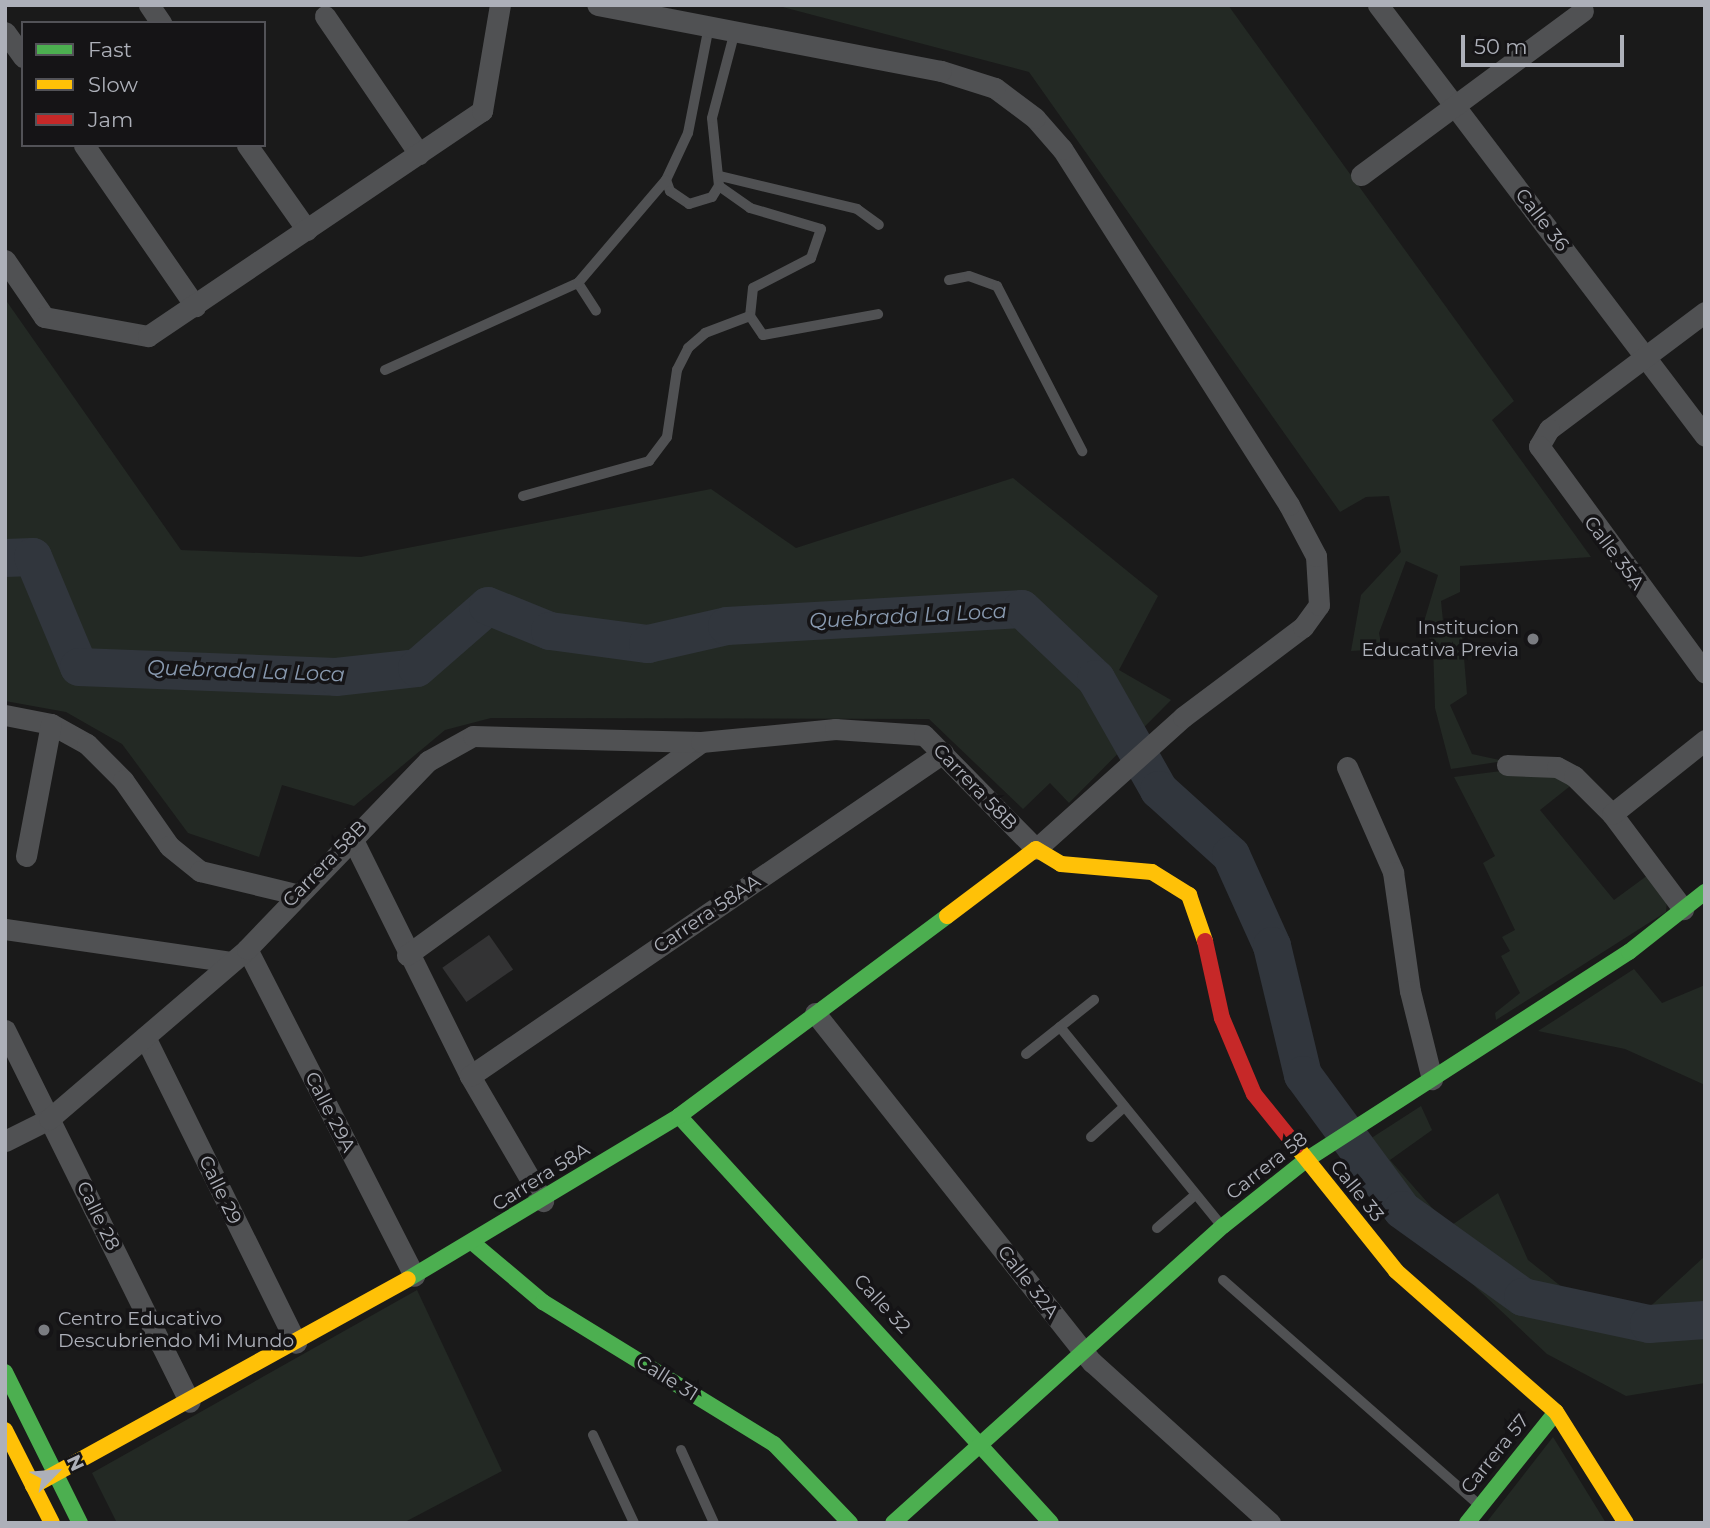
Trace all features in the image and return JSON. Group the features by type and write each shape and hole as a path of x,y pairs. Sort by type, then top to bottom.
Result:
{"street":[{"path":"149,5 160,21"},
{"path":"5,260 33,307 67,324 148,336 419,153 488,102 500,5"},
{"path":"597,5 942,71 995,89 1062,149 1316,556 1319,605 1303,627 1183,717 1065,826 1036,849"},
{"name":"Calle 36","path":"1378,5 1647,355 1705,436"},
{"path":"1361,175 1583,11"},
{"path":"325,16 419,153"},
{"path":"5,32 21,54"},
{"path":"85,147 195,306"},
{"path":"248,147 307,230"},
{"path":"1647,355 1705,312"},
{"name":"Calle 35A","path":"1647,355 1549,429 1539,446 1545,461 1705,673"},
{"path":"5,715 51,724 87,744 123,780 169,846 200,871 296,894"},
{"path":"26,856 51,724"},
{"name":"Carrera 58B","path":"5,1141 49,1119 145,1037 239,955 351,836 428,761 472,736 701,742 835,729 898,731 924,736 1036,849"},
{"path":"1612,814 1705,740"},
{"path":"407,955 701,742"},
{"name":"Carrera 58AA","path":"470,1076 943,753"},
{"path":"1507,765 1557,768 1612,814 1683,909"},
{"path":"1347,767 1393,872 1410,991 1432,1079"},
{"path":"351,836 407,955 470,1076 543,1201"},
{"name":"Carrera 58A","path":"33,1486 190,1402 473,1243 679,1116 1036,849"},
{"name":"Calle 33","path":"1036,849 1071,866 1152,872 1189,895 1199,911 1236,1057 1254,1094 1396,1270 1556,1412 1626,1523"},
{"name":"Carrera 58","path":"893,1523 983,1445 1223,1226 1306,1160 1629,952 1705,892"},
{"path":"5,929 239,955"},
{"name":"Calle 29A","path":"239,955 414,1276"},
{"name":"Calle 32A","path":"815,1013 1085,1353 1270,1523"},
{"name":"Calle 28","path":"5,1030 190,1402"},
{"name":"Calle 29","path":"145,1037 296,1343"},
{"name":"Calle 32","path":"679,1116 983,1445 1051,1523"},
{"name":"Calle 31","path":"473,1243 543,1302 774,1444 850,1523"},
{"path":"5,1372 80,1523"},
{"name":"Carrera 57","path":"1466,1523 1556,1412"},
{"path":"5,1430 52,1523"}],"lane":[{"path":"385,370 578,283 666,180 688,133 709,26"},
{"path":"666,180 670,191 689,204 712,197 720,181 712,118 735,31"},
{"path":"720,181 858,209 880,225"},
{"path":"720,181 750,208 821,229 811,258 753,288 750,316 763,335 774,336 878,314"},
{"path":"949,280 969,276 997,286 1083,451"},
{"path":"578,283 596,311"},
{"path":"523,496 649,461 667,437 677,369 688,348 705,333 750,316"},
{"path":"1026,1054 1094,1000"},
{"path":"1060,1027 1223,1226"},
{"path":"1091,1137 1124,1107"},
{"path":"1157,1228 1195,1195"},
{"path":"1223,1280 1480,1506"},
{"path":"593,1435 634,1523"},
{"path":"681,1450 714,1523"}],"shaded area":[{"path":"775,5 1228,5 1514,401 1492,420 1591,557 1460,566 1460,592 1441,601 1443,621 1461,621 1467,694 1450,705 1472,754 1504,761 1451,769 1435,708 1433,645 1423,625 1438,575 1406,561 1379,633 1382,649 1351,651 1361,595 1401,552 1389,496 1366,497 1340,512 1029,72"},
{"path":"5,299 181,550 361,557 711,489 796,548 1013,478 1158,596 1119,670 1171,700 1069,803 1050,783 1023,809 929,719 491,718 445,730 354,806 282,785 259,857 188,833 122,744 66,712 5,701"},
{"path":"1517,769 1554,771 1574,783 1540,810 1614,900 1648,875 1667,900 1666,912 1496,1020 1495,1013 1520,993 1501,956 1510,951 1502,937 1515,930 1483,863 1495,856 1454,777"},
{"path":"1634,969 1662,1003 1705,985 1705,1085 1625,1049 1538,1031"},
{"path":"1421,1106 1432,1130 1390,1160 1449,1227 1498,1193 1528,1260 1582,1303 1642,1314 1705,1256 1705,1383 1626,1396 1547,1354 1356,1175 1342,1157"},
{"path":"417,1290 502,1471 403,1523 117,1523 92,1473"},
{"path":"1553,1437 1606,1523 1486,1523"}],"building":[{"path":"489,935 513,969 466,1002 442,968"}],"waterway":[{"name":"Quebrada La Loca","path":"5,558 33,557 79,667 336,677 417,668 488,606 550,631 648,644 727,626 1022,609 1096,679 1159,790 1231,855 1272,946 1303,1075 1402,1210 1523,1297 1649,1324 1705,1320"}],"traffic: fast":[{"path":"893,1523 1223,1226 1306,1160 1629,952 1705,892"},
{"path":"408,1279 679,1116 947,916"},
{"path":"679,1116 1051,1523"},
{"path":"473,1243 543,1302 774,1444 850,1523"},
{"path":"5,1372 80,1523"},
{"path":"1467,1523 1556,1412"}],"traffic: slow":[{"path":"947,916 1036,849 1061,864 1152,872 1189,895 1205,941"},
{"path":"1296,1146 1396,1271 1556,1412 1626,1523"},
{"path":"33,1486 408,1279"},
{"path":"5,1430 52,1523"}],"traffic: jam":[{"path":"1205,941 1222,1018 1254,1094 1296,1146"}],"place":[{"name":"Institucion Educativa Previa","path":"1533,639"},
{"name":"Centro Educativo Descubriendo Mi Mundo","path":"44,1330"}]}
